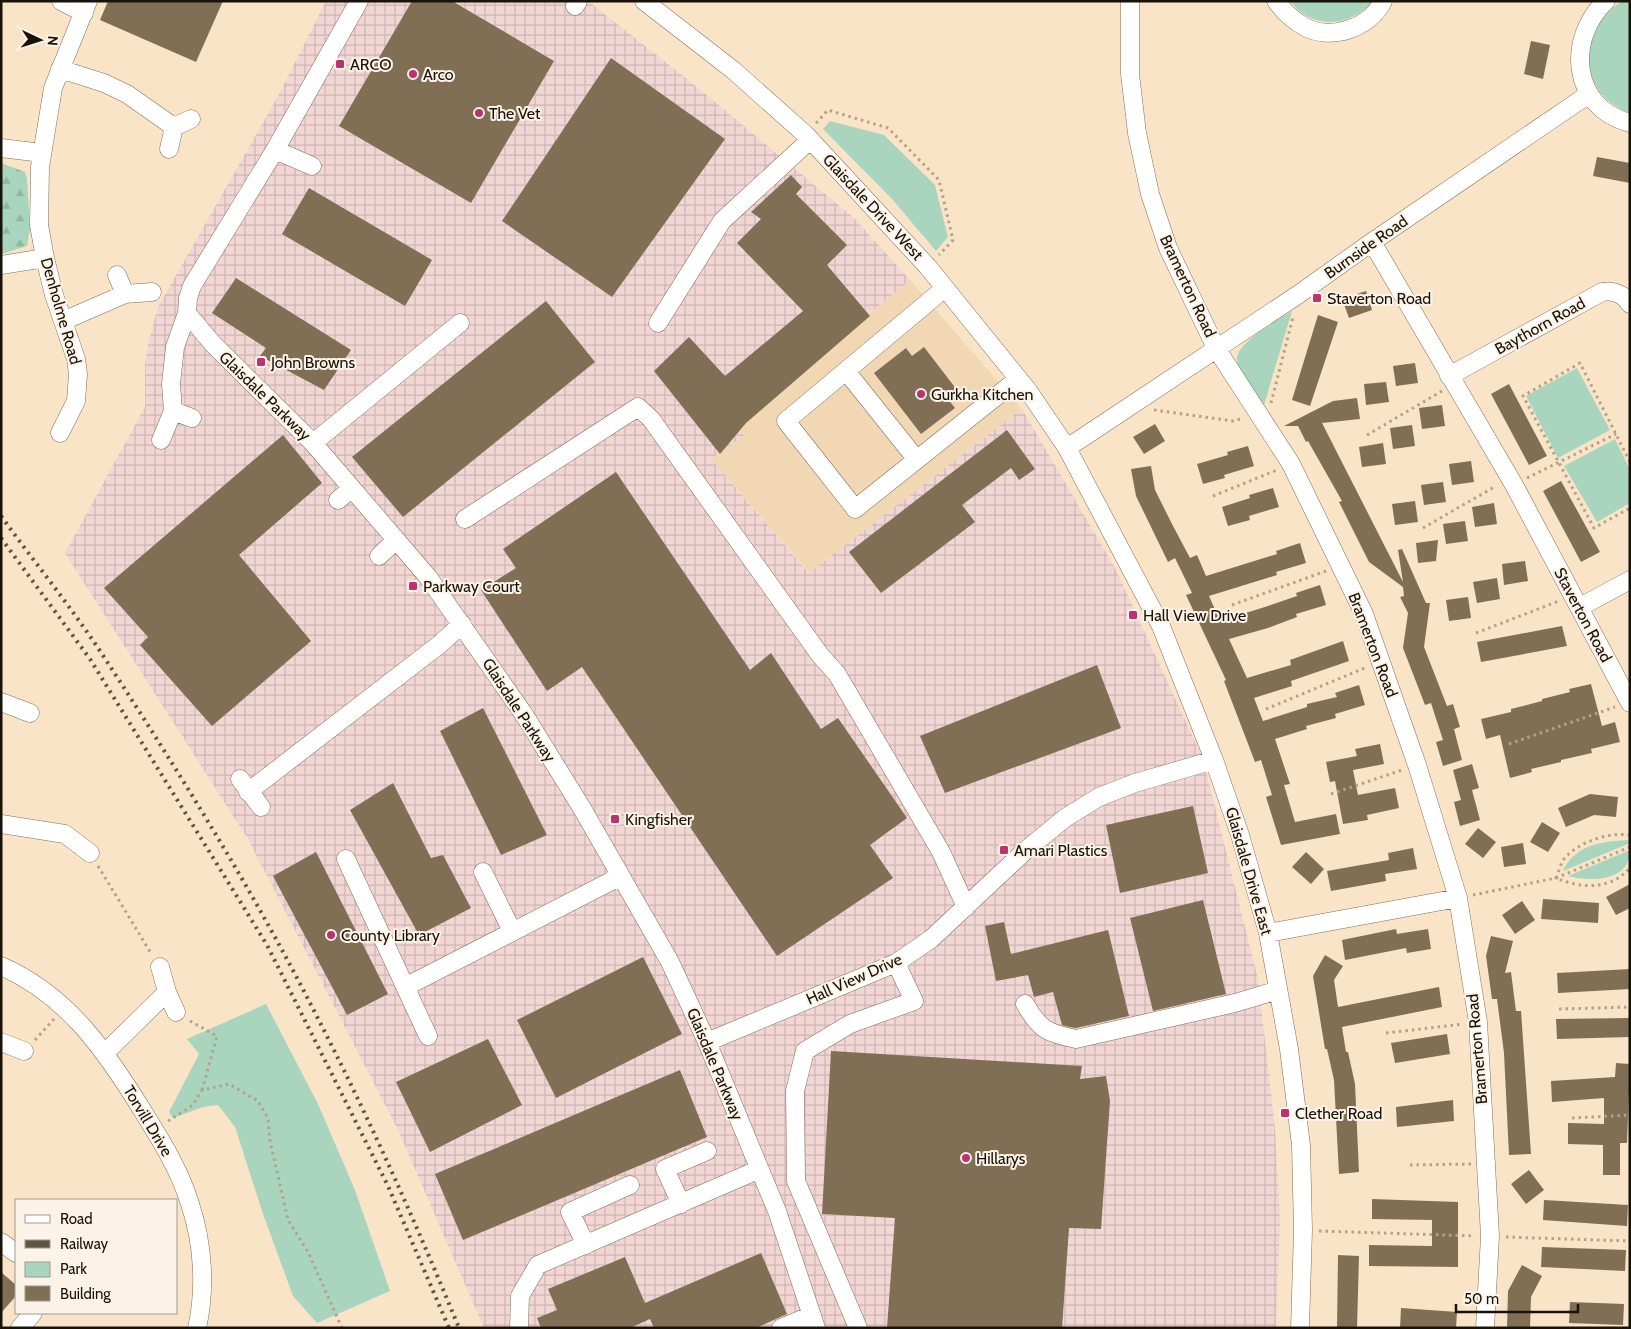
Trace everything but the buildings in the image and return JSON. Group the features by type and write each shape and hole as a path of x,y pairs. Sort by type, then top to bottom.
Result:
{"street":[{"name":"Denholme Road","path":"60,1 86,7 60,69 48,112 42,152 39,225 45,258 76,358 78,374 76,401 60,433"},
{"path":"161,440 173,411 171,384 175,348 187,313 188,298 192,286 275,150 359,1"},
{"name":"Bramerton Road","path":"1130,1 1130,74 1137,133 1150,194 1168,248 1216,348 1291,464 1364,614 1417,765 1458,898 1478,1022 1490,1236 1485,1328"},
{"path":"1276,1 1288,17 1307,28 1328,33 1344,31 1364,22 1383,1"},
{"path":"1606,1 1594,12 1583,36 1579,64 1589,94 1603,109 1630,123"},
{"name":"Glaisdale Drive West","path":"648,2 732,70 808,137 928,267 1018,379 1067,448"},
{"path":"60,69 127,94 174,127"},
{"name":"Burnside Road","path":"1067,448 1299,294 1589,94"},
{"path":"174,127 191,119"},
{"path":"169,149 174,127"},
{"path":"658,323 722,221 808,137"},
{"path":"1,148 42,152"},
{"path":"275,150 312,166"},
{"name":"Staverton Road","path":"1372,242 1512,482 1576,601 1625,681 1630,703"},
{"path":"1,265 45,258"},
{"path":"118,276 125,294"},
{"path":"945,288 786,421 855,509 1018,379"},
{"name":"Baythorn Road","path":"1451,380 1602,292 1608,291 1621,294 1630,304"},
{"path":"63,321 125,294 152,292"},
{"name":"Glaisdale Parkway","path":"187,313 212,344 314,443 428,577 525,716 621,876 670,962 708,1042 777,1211 814,1321 781,1328"},
{"path":"314,443 460,323"},
{"path":"846,370 916,460"},
{"path":"465,519 638,407 651,419 820,655 837,674 941,852 966,908"},
{"path":"173,411 192,418"},
{"name":"Glaisdale Drive East","path":"1067,448 1161,626 1214,760 1240,835 1268,933 1301,1145 1303,1230 1300,1328"},
{"path":"338,500 352,488"},
{"path":"378,556 396,540"},
{"path":"1576,601 1630,580"},
{"path":"261,807 244,785 440,644 462,624"},
{"path":"1,702 30,713"},
{"name":"Hall View Drive","path":"708,1042 896,963 931,939 1026,850 1065,818 1099,797 1135,783 1214,760"},
{"path":"1,824 65,834 90,853"},
{"path":"346,858 407,986 428,1036"},
{"path":"483,872 512,931"},
{"path":"407,986 621,876"},
{"path":"1268,933 1458,898"},
{"path":"858,1328 796,1181 795,1091 805,1051 850,1024 914,1001 896,963"},
{"name":"Torvill Drive","path":"1,966 23,976 66,1008 106,1052 170,1156 190,1204 202,1258 201,1310 196,1328"},
{"path":"160,967 167,992 176,1012"},
{"path":"1025,1004 1037,1024 1056,1035 1076,1039 1235,1003 1278,990"},
{"path":"106,1052 167,992"},
{"path":"1,1042 24,1051"},
{"path":"681,1204 665,1169 707,1151"},
{"path":"519,1328 520,1296 538,1265 760,1169"},
{"path":"586,1245 570,1212 630,1185"},
{"path":"1,1242 15,1252"},
{"path":"20,1328 32,1314"}],"path":[{"path":"808,137 828,110 888,128 939,180 953,240 928,267"},
{"path":"1122,412 1154,410 1233,421 1260,415 1269,409 1299,294"},
{"path":"1630,462 1580,363 1522,396 1594,528 1630,508"},
{"path":"1367,435 1451,380"},
{"path":"1423,528 1512,482 1558,464 1616,434"},
{"path":"1213,496 1291,464"},
{"path":"1232,605 1342,566"},
{"path":"1476,633 1576,601"},
{"path":"1266,710 1381,661"},
{"path":"1510,744 1630,703"},
{"path":"1331,794 1417,765"},
{"path":"1556,878 1564,860 1594,839 1621,834 1630,835"},
{"path":"1458,898 1556,878 1630,847"},
{"path":"90,853 160,967"},
{"path":"1556,878 1582,886 1603,886 1623,876 1630,868"},
{"path":"1559,1009 1630,1007"},
{"path":"24,1051 66,1008"},
{"path":"154,1130 192,1105 202,1090 217,1036 176,1012"},
{"path":"1386,1033 1478,1022"},
{"path":"202,1090 229,1084 258,1101 268,1118 270,1140 288,1220 308,1252 342,1328"},
{"path":"1572,1118 1630,1115"},
{"path":"1410,1165 1486,1164"},
{"path":"1303,1230 1630,1242"}],"shaded area":[{"path":"326,1 588,1 697,87 855,219 910,280 735,424 744,436 711,459 809,573 1022,409 1115,568 1203,759 1258,979 1275,1129 1280,1221 1276,1328 484,1328 398,1130 248,839 65,553 145,407 145,365 148,343 158,307 277,98"},
{"path":"910,280 1022,409 810,573 711,459 744,436 734,424"}],"green space":[{"path":"1290,1 1374,1 1354,16 1331,22 1309,17 1299,11"},
{"path":"1622,1 1630,1 1630,113 1612,104 1600,91 1592,77 1589,61 1591,44 1597,28 1607,14"},
{"path":"830,121 884,135 935,185 948,237 936,251 892,199 823,129"},
{"path":"1,163 25,172 30,229 27,246 1,254"},
{"path":"1292,311 1264,405 1242,372 1237,362 1238,355 1242,347 1249,340"},
{"path":"1577,368 1610,430 1558,458 1526,396"},
{"path":"1615,439 1630,470 1630,503 1597,522 1564,466"},
{"path":"1630,840 1630,843 1563,871 1575,855 1591,846 1610,841"},
{"path":"1630,850 1628,861 1616,874 1597,879 1568,876"},
{"path":"266,1004 318,1104 355,1190 390,1291 317,1323 293,1296 263,1214 235,1127 218,1105 203,1107 173,1118 169,1112 199,1054 187,1039"}],"railway":[{"path":"1,516 104,657 185,784 262,914 310,1003 369,1123 407,1205 459,1328"},
{"path":"1,538 90,659 267,945 388,1186 449,1328"}],"place":[{"name":"ARCO","path":"340,64"},
{"name":"Arco","path":"413,74"},
{"name":"The Vet","path":"479,113"},
{"name":"Staverton Road","path":"1317,298"},
{"name":"John Browns","path":"261,362"},
{"name":"Gurkha Kitchen","path":"921,394"},
{"name":"Parkway Court","path":"413,586"},
{"name":"Hall View Drive","path":"1133,615"},
{"name":"Kingfisher","path":"615,819"},
{"name":"Amari Plastics","path":"1004,850"},
{"name":"County Library","path":"331,935"},
{"name":"Clether Road","path":"1285,1113"},
{"name":"Hillarys","path":"966,1158"}]}
